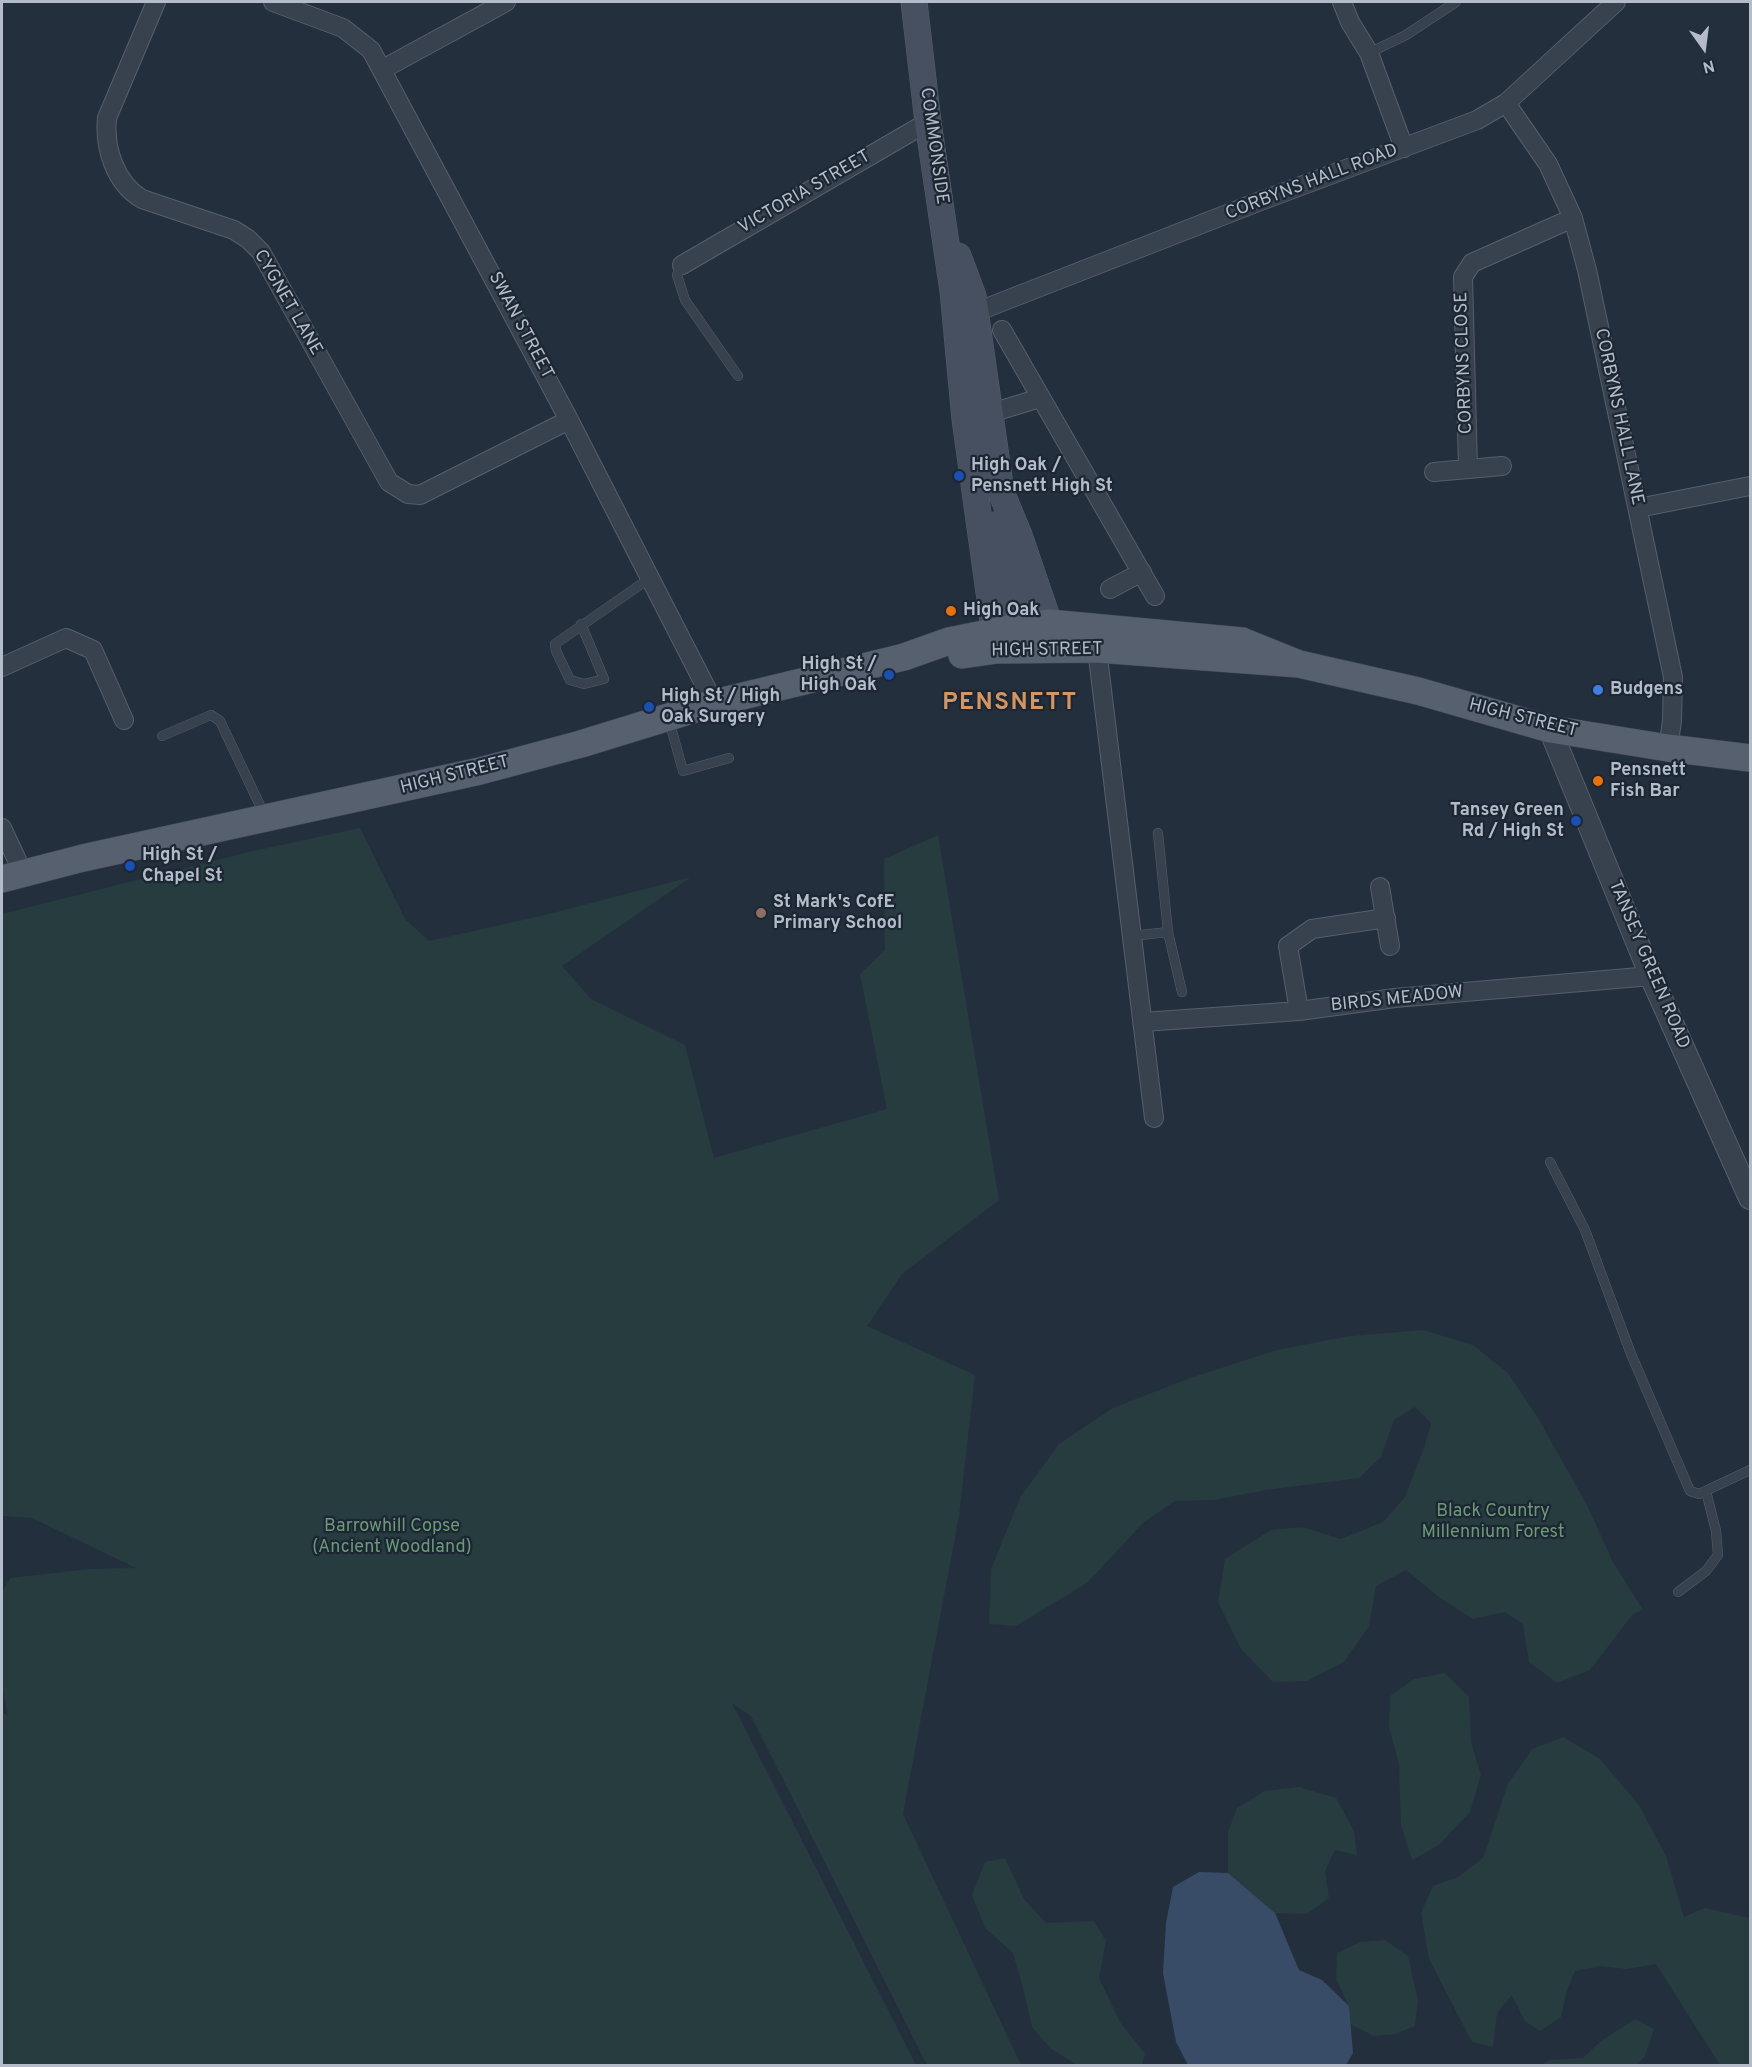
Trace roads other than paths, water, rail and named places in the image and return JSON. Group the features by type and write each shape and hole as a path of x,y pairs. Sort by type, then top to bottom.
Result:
{"main road":[{"name":"COMMONSIDE","path":"914,2 928,122 953,291 966,315"},
{"path":"942,213 974,296 966,315 965,419 1004,640"},
{"path":"966,315 991,413 1001,492 999,507 1004,640"},
{"path":"965,419 991,413"},
{"path":"1001,492 1019,535 1049,623"},
{"name":"HIGH STREET","path":"12,876 480,771 714,703 904,657 942,658 1004,640 1049,623 1242,641 1299,664"},
{"name":"HIGH STREET","path":"1004,640 1299,664 1418,691 1550,729 1668,748 1750,758"}],"street":[{"name":"CYGNET LANE","path":"156,2 107,118 106,133 113,162 126,186 142,199 234,231 248,239 261,252 389,482 408,494 420,495 569,420"},
{"name":"SWAN STREET","path":"273,2 343,28 371,50 569,420 714,703"},
{"path":"382,69 506,2"},
{"path":"1342,2 1350,22 1369,53 1404,148"},
{"name":"CORBYNS HALL ROAD","path":"966,315 1477,120 1506,103 1616,2"},
{"name":"CORBYNS HALL LANE","path":"1506,103 1548,164 1573,218 1587,270 1673,677 1672,721 1668,748"},
{"name":"VICTORIA STREET","path":"682,264 928,122"},
{"name":"CORBYNS CLOSE","path":"1468,469 1463,277 1472,263 1573,218"},
{"path":"1002,330 1155,596"},
{"path":"991,413 1040,398"},
{"path":"1434,472 1502,466"},
{"path":"1638,507 1750,486"},
{"path":"1110,589 1142,572"},
{"path":"2,667 66,638 93,650 124,720"},
{"path":"1097,649 1154,1118"},
{"name":"TANSEY GREEN ROAD","path":"1550,729 1651,976 1750,1198"},
{"path":"2,828 12,876"},
{"path":"1380,887 1390,946"},
{"path":"1299,1011 1288,946 1312,929 1386,918"},
{"name":"BIRDS MEADOW","path":"1143,1022 1299,1011 1395,998 1651,976"}],"lane":[{"path":"1369,53 1406,35 1455,2"},
{"path":"682,264 677,275 685,300 738,376"},
{"path":"581,624 604,679 584,684 570,680 555,644 581,624 650,578"},
{"path":"162,736 211,715 220,721 272,818"},
{"path":"669,717 683,771 729,758"},
{"path":"1158,833 1168,932 1182,992"},
{"path":"1132,936 1168,932"},
{"path":"1550,1162 1585,1230 1631,1354 1690,1491 1699,1494 1750,1470"},
{"path":"1678,1592 1706,1570 1718,1555 1716,1531 1706,1491"}],"water":[{"path":"1199,1872 1228,1873 1275,1913 1299,1970 1322,1980 1349,2006 1353,2053 1346,2065 1188,2065 1176,2042 1163,1973 1166,1923 1173,1887"}],"place":[{"name":"High Oak / Pensnett High St","path":"959,476"},
{"name":"High Oak","path":"951,611"},
{"name":"High St / High Oak","path":"889,675"},
{"name":"Budgens","path":"1598,690"},
{"name":"High St / High Oak Surgery","path":"649,707"},
{"name":"Pensnett Fish Bar","path":"1598,781"},
{"name":"Tansey Green Rd / High St","path":"1576,821"},
{"name":"High St / Chapel St","path":"130,866"},
{"name":"St Mark's CofE Primary School","path":"761,913"}],"district":[{"name":"PENSNETT","path":"1010,704"}],"park label":[{"name":"Black Country Millennium Forest","path":"1493,1522"},
{"name":"Barrowhill Copse (Ancient Woodland)","path":"392,1537"}]}
